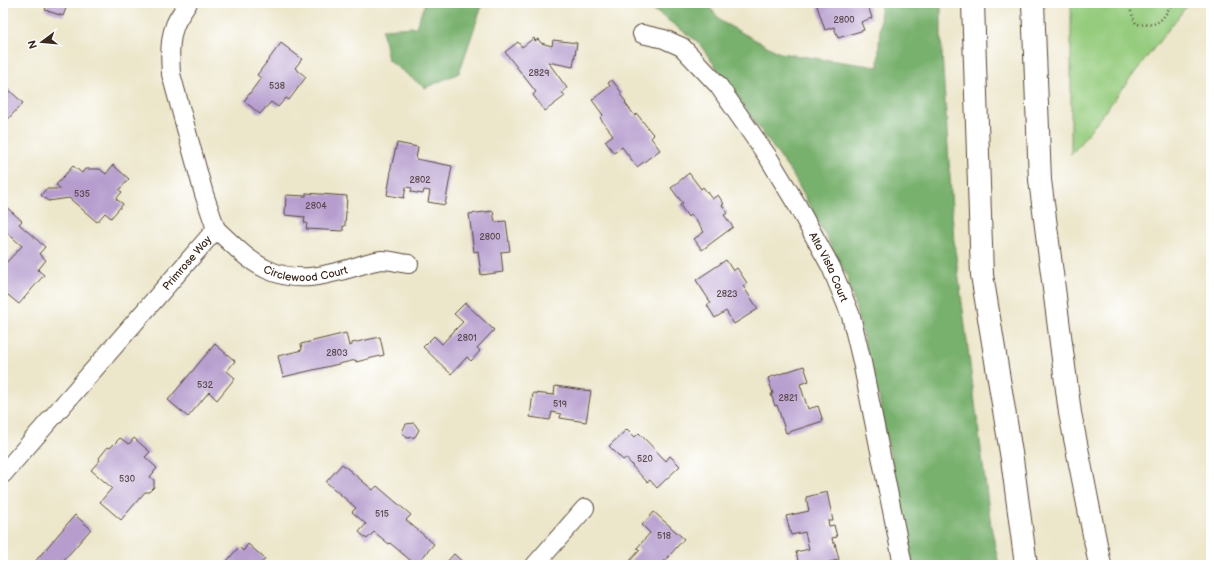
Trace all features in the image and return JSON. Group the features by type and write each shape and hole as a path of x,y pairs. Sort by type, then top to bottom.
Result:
{"highway":[{"path":"973,3 982,275 1012,459 1026,565"},
{"path":"1033,3 1040,180 1070,413 1100,565"}],"street":[{"name":"Primrose Way","path":"3,474 216,229 204,194 171,74 171,39 175,24 188,3"},
{"name":"Alta Vista Court","path":"642,34 664,39 682,47 718,85 768,157 797,205 831,267 851,316 862,362 903,565"},
{"name":"Circlewood Court","path":"216,229 254,263 266,270 293,277 308,278 323,276 383,260 409,264"},
{"path":"535,565 585,508"}],"path":[{"path":"1132,3 1131,12 1136,24 1148,26 1162,20 1172,3"}],"green space":[{"path":"425,3 483,3 459,73 425,88 388,60 382,29 416,27"},
{"path":"644,3 706,3 722,22 780,53 878,67 881,3 941,3 941,37 954,241 991,526 999,565 911,565 879,398 847,276 794,177 698,42"},
{"path":"1071,3 1189,3 1071,155"}],"building":[{"path":"48,3 68,3 63,16 45,10"},
{"path":"80,3 89,3 88,6"},
{"path":"816,3 870,3 871,5 868,6 872,18 861,22 864,30 838,38 834,27 825,30"},
{"path":"534,38 535,41 538,39 541,43 552,46 553,40 577,43 573,67 548,62 567,88 562,92 565,96 545,111 533,95 536,92 505,52 518,42 522,47"},
{"path":"281,43 302,59 295,68 306,77 289,100 286,98 278,107 271,102 260,114 244,101 261,78 257,75"},
{"path":"612,80 622,93 620,94 626,102 625,103 635,116 637,114 654,135 651,138 660,150 637,167 622,147 614,153 605,141 613,135 600,118 603,115 592,100 610,86 608,83"},
{"path":"7,88 23,103 8,119 3,115 3,92"},
{"path":"397,143 418,147 416,159 452,166 445,205 428,202 430,191 424,190 423,194 411,192 412,188 406,187 404,198 387,195 390,172"},
{"path":"113,165 129,179 119,190 122,192 116,199 123,204 111,218 105,213 97,222 69,198 48,201 41,195 46,189 61,189 56,185 73,166 82,173 85,169 100,169 106,174"},
{"path":"689,173 701,189 703,187 712,199 718,195 724,204 722,205 728,213 724,215 733,227 702,250 694,239 704,232 691,214 688,217 680,205 683,203 671,188"},
{"path":"306,193 347,196 345,226 343,226 343,231 306,229 307,223 304,223 305,217 285,215 286,195 306,196"},
{"path":"4,205 22,221 19,224 45,247 39,254 46,260 38,270 44,275 19,304 3,291 3,266 22,246 3,229"},
{"path":"493,211 495,222 506,221 510,251 501,252 503,272 481,275 478,251 474,252 469,214"},
{"path":"726,260 733,271 737,268 747,283 743,286 758,309 734,324 726,311 715,318 707,305 711,303 696,280"},
{"path":"465,303 494,330 477,348 480,351 471,361 467,357 451,374 423,347 434,336 442,344 463,322 454,314"},
{"path":"346,333 349,346 352,345 352,343 380,337 384,355 283,377 278,356 302,350 301,344"},
{"path":"215,344 235,361 227,371 235,378 217,400 209,392 188,417 168,400"},
{"path":"804,366 809,381 800,384 808,409 818,406 823,421 786,433 777,405 775,406 771,394 773,394 768,378"},
{"path":"555,386 591,391 586,422 560,418 561,414 552,412 550,420 530,417 533,393 554,395"},
{"path":"414,423 419,430 415,437 407,438 402,432 406,424"},
{"path":"627,429 635,437 639,433 666,461 670,456 680,466 657,488 650,480 647,482 626,458 623,460 609,446"},
{"path":"120,438 129,444 134,438 150,452 145,457 157,468 150,477 154,480 154,487 149,492 145,492 121,520 100,502 112,488 91,470 100,460 99,458 107,448 110,448"},
{"path":"342,464 373,490 377,486 411,515 406,520 434,544 416,565 390,543 389,544 374,532 367,539 359,532 366,524 352,512 356,508 326,482"},
{"path":"827,492 833,521 828,521 829,526 834,525 837,537 832,538 833,543 835,543 839,560 829,562 830,564 825,565 799,565 796,552 809,549 805,532 791,535 786,516 809,511 806,497"},
{"path":"654,512 684,539 661,565 626,565 640,550 637,548 650,533 642,525"},
{"path":"75,515 91,529 59,565 32,565"},
{"path":"248,544 265,559 260,565 228,565 226,562 239,547 243,551"},
{"path":"454,554 466,565 444,565"}]}
